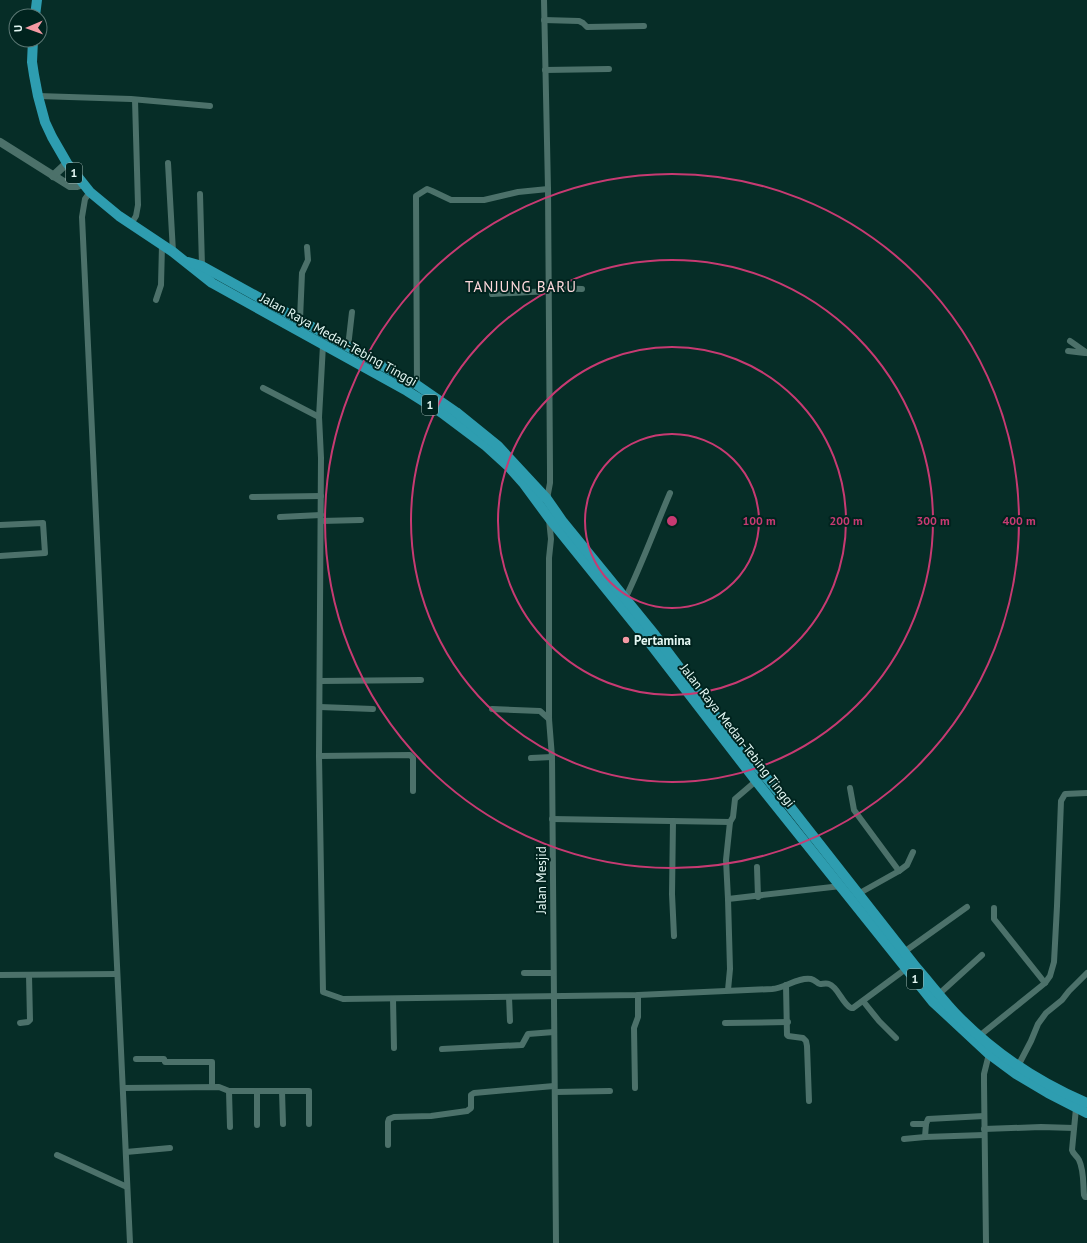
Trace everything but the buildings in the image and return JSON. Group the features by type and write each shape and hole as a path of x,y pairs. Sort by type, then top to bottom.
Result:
{"highway":[{"name":"Jalan Raya Medan-Tebing Tinggi","path":"33,48 32,62 38,96 45,122 66,162 87,188 119,216 173,252 212,283 407,391 442,413 486,446 508,466 524,484 549,518 645,637 756,781 782,804 989,1054 1016,1074 1087,1113"},
{"name":"Jalan Raya Medan-Tebing Tinggi","path":"185,261 202,266 417,385 456,412 490,439 511,459 547,499 563,522 659,641 782,804 841,886 933,1002 977,1038 1018,1066 1087,1103"}],"street":[{"path":"544,0 549,290 550,483 547,499"},
{"path":"544,20 579,21 583,22 587,27 644,26"},
{"path":"545,70 609,69"},
{"path":"38,96 134,100 210,106"},
{"path":"131,224 136,216 138,205 134,100"},
{"path":"0,142 70,186 87,188 82,217 130,1243"},
{"path":"53,176 66,162"},
{"path":"168,163 173,252"},
{"path":"417,385 416,196 426,189 432,190 451,200 484,200 518,192 548,189"},
{"path":"200,194 202,266"},
{"path":"156,300 161,285 162,245"},
{"path":"300,319 302,273 308,260 307,247"},
{"path":"492,294 582,289"},
{"path":"348,347 352,312"},
{"path":"1070,341 1087,353"},
{"path":"323,345 319,417 321,436 319,756 323,992 343,999 638,995 772,989 812,979 820,984 833,986 845,1003 850,1008 853,1008 907,968"},
{"path":"1068,351 1087,353"},
{"path":"264,388 319,417"},
{"path":"625,599 670,493"},
{"path":"252,497 321,496"},
{"path":"280,517 361,520"},
{"name":"Jalan Mesjid","path":"549,518 551,539 549,558 549,719 552,757 556,1243"},
{"path":"0,525 43,523 45,553 0,556"},
{"path":"320,681 421,680"},
{"path":"320,707 373,709"},
{"path":"492,709 540,711 549,719"},
{"path":"319,756 410,755 413,758 413,791"},
{"path":"531,758 552,757"},
{"path":"728,990 730,969 726,860 730,822 733,817 735,799 756,781"},
{"path":"850,788 854,810 899,871"},
{"path":"977,1038 1045,982 1050,976 1054,962 1061,801 1065,794 1087,793"},
{"path":"552,819 730,822"},
{"path":"673,821 672,894 674,936"},
{"path":"858,894 907,865 913,852"},
{"path":"757,867 758,897"},
{"path":"728,899 758,897 841,886"},
{"path":"904,952 967,906"},
{"path":"994,908 994,919 1045,982"},
{"path":"939,994 982,955"},
{"path":"524,973 553,973"},
{"path":"1018,1066 1038,1024 1046,1013 1062,1000 1068,991 1087,973"},
{"path":"0,975 117,974"},
{"path":"20,1023 28,1022 30,1020 29,975"},
{"path":"786,985 788,1036 803,1038 806,1041 809,1101"},
{"path":"635,1088 634,1028 638,1017 638,995"},
{"path":"509,997 510,1021"},
{"path":"393,999 394,1048"},
{"path":"863,1001 879,1021 896,1038"},
{"path":"725,1023 788,1022"},
{"path":"442,1049 522,1045 530,1033 554,1032"},
{"path":"986,1243 984,1074 989,1054"},
{"path":"136,1059 164,1059 165,1062 212,1062 212,1087"},
{"path":"123,1088 219,1087 229,1091 309,1090 309,1124"},
{"path":"388,1145 389,1120 394,1117 431,1116 468,1111 471,1108 471,1095 474,1093 554,1089 610,1091"},
{"path":"229,1091 230,1127"},
{"path":"257,1091 257,1126"},
{"path":"282,1091 282,1124"},
{"path":"1076,1108 1072,1150 1079,1159 1081,1165 1084,1194 1087,1198"},
{"path":"925,1137 928,1119 984,1116"},
{"path":"913,1124 926,1124"},
{"path":"904,1139 1041,1127 1074,1128"},
{"path":"126,1152 170,1148"},
{"path":"57,1155 127,1187"}],"place":[{"name":"Pertamina","path":"626,640"}],"district":[{"name":"TANJUNG BARU","path":"521,287"}]}
